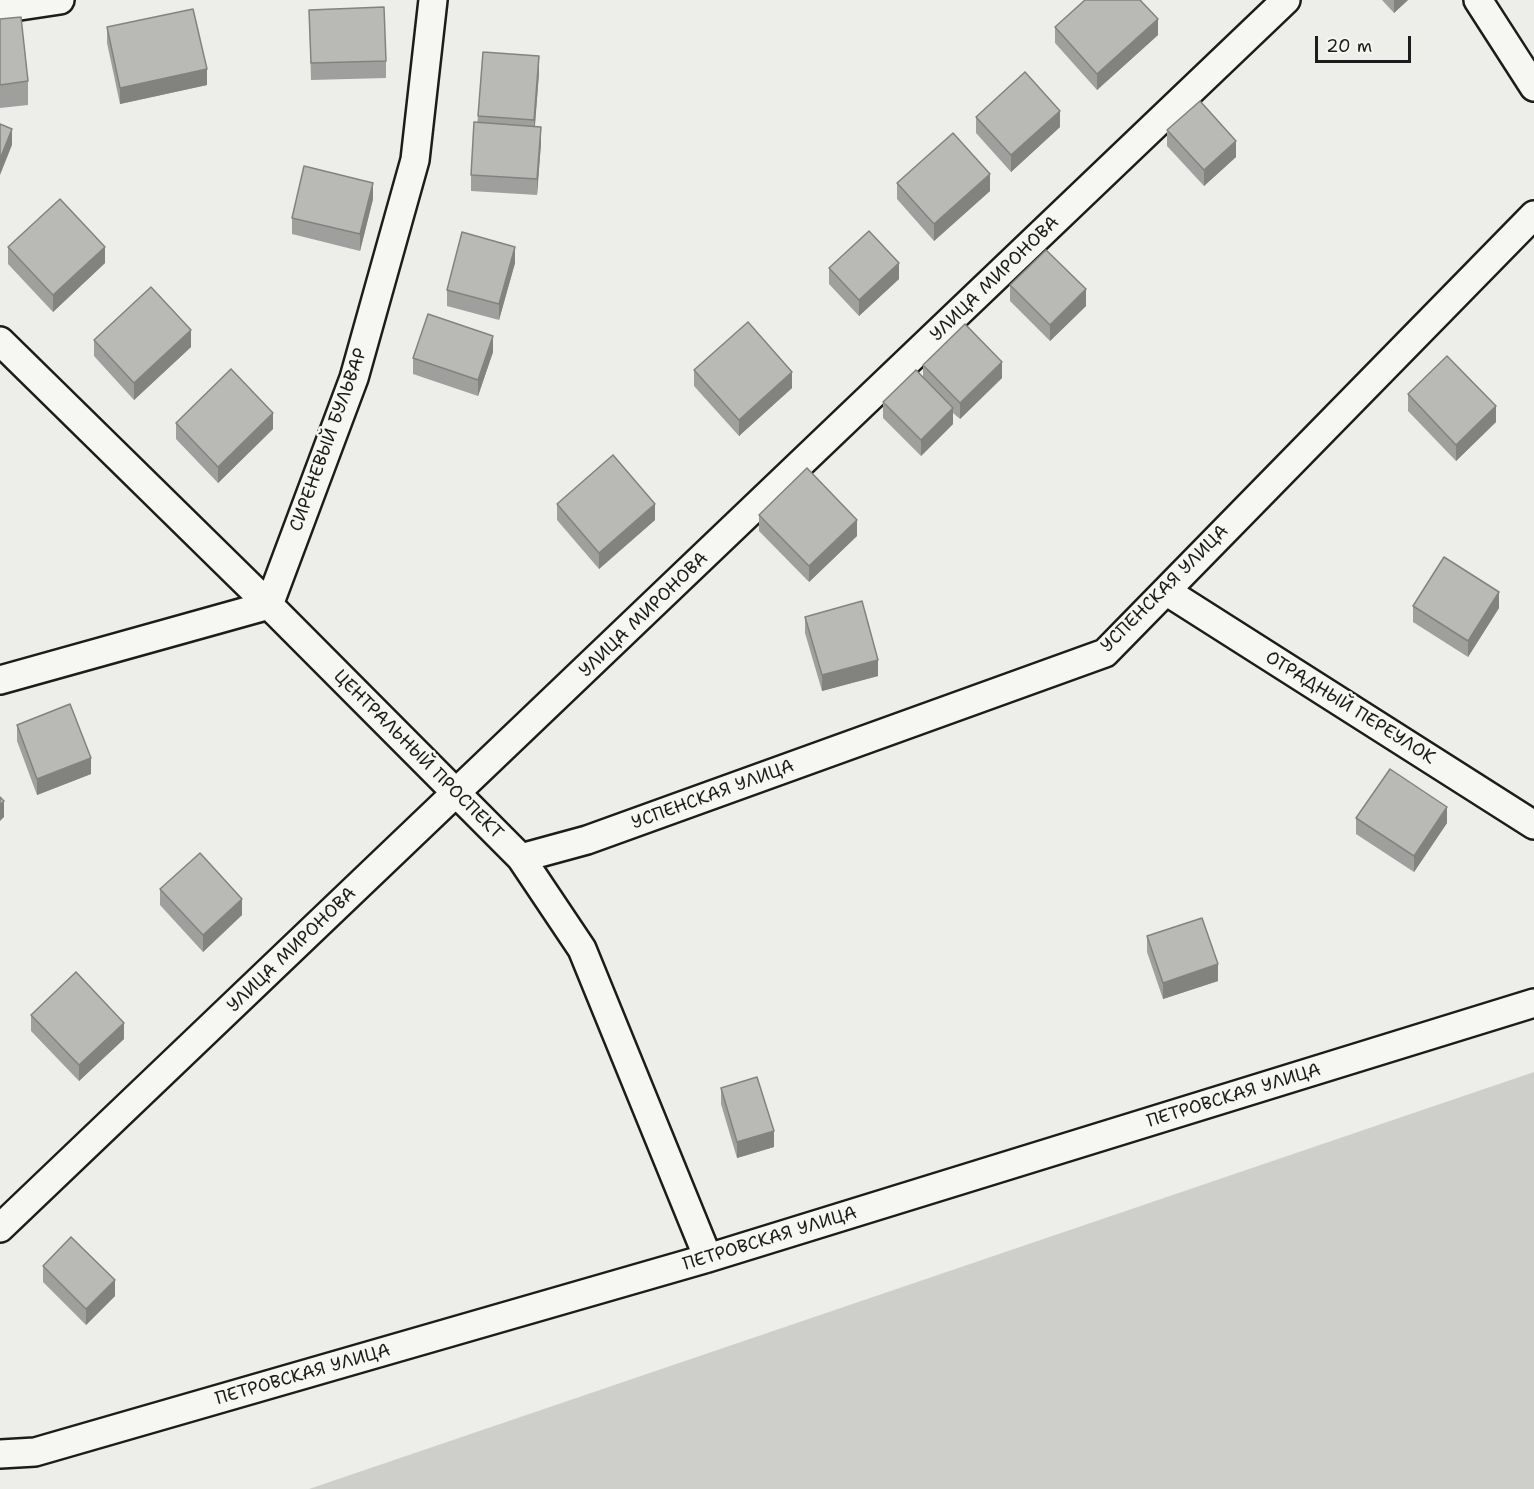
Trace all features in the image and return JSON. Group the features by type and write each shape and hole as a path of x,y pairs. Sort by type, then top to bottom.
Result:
{"street":[{"path":"0,9 60,0"},
{"name":"СИРЕНЕВЫЙ БУЛЬВАР","path":"269,605 354,378 415,160 433,0"},
{"name":"УЛИЦА МИРОНОВА","path":"0,1228 1286,0"},
{"path":"1478,0 1534,87"},
{"name":"УСПЕНСКАЯ УЛИЦА","path":"521,858 587,840 1105,653 1534,215"},
{"name":"ЦЕНТРАЛЬНЫЙ ПРОСПЕКТ","path":"0,341 269,605 521,858 582,949 708,1258"},
{"name":"ОТРАДНЫЙ ПЕРЕУЛОК","path":"1166,591 1534,825"},
{"path":"0,680 269,605"},
{"name":"ПЕТРОВСКАЯ УЛИЦА","path":"0,1454 35,1452 708,1258 1534,1003"}],"shaded area":[{"path":"1534,1072 1534,1489 309,1489"}],"building":[{"path":"1085,0 1140,0 1158,19 1097,74 1055,27"},
{"path":"384,7 386,61 311,63 309,10"},
{"path":"193,9 207,69 120,88 107,27"},
{"path":"21,17 28,81 0,85 0,19"},
{"path":"483,52 539,56 534,120 478,116"},
{"path":"1025,72 1060,111 1011,155 976,117"},
{"path":"1200,101 1236,141 1204,170 1167,130"},
{"path":"474,122 541,127 537,179 471,175"},
{"path":"0,124 12,129 0,159"},
{"path":"953,133 990,174 934,224 897,183"},
{"path":"304,166 373,183 360,234 292,218"},
{"path":"60,199 105,247 53,295 8,247"},
{"path":"869,231 899,263 859,300 829,268"},
{"path":"462,232 515,247 499,304 447,290"},
{"path":"1046,250 1086,289 1050,325 1010,285"},
{"path":"151,287 191,330 134,383 94,340"},
{"path":"428,314 493,336 478,380 413,358"},
{"path":"748,322 792,372 739,420 694,370"},
{"path":"965,324 1002,362 960,403 923,365"},
{"path":"1447,356 1496,406 1456,445 1408,394"},
{"path":"231,369 273,413 218,467 176,423"},
{"path":"916,370 953,408 921,440 883,402"},
{"path":"613,455 655,504 599,553 557,504"},
{"path":"807,468 857,520 809,566 759,515"},
{"path":"1444,557 1499,592 1468,641 1413,606"},
{"path":"862,601 878,660 822,675 805,617"},
{"path":"70,704 91,758 37,779 17,725"},
{"path":"1390,769 1447,807 1414,856 1356,818"},
{"path":"200,853 242,899 203,935 160,889"},
{"path":"1202,918 1218,964 1163,983 1147,936"},
{"path":"76,972 124,1023 79,1065 31,1015"},
{"path":"757,1077 774,1131 737,1142 721,1088"},
{"path":"71,1237 115,1280 86,1309 43,1266"}]}
